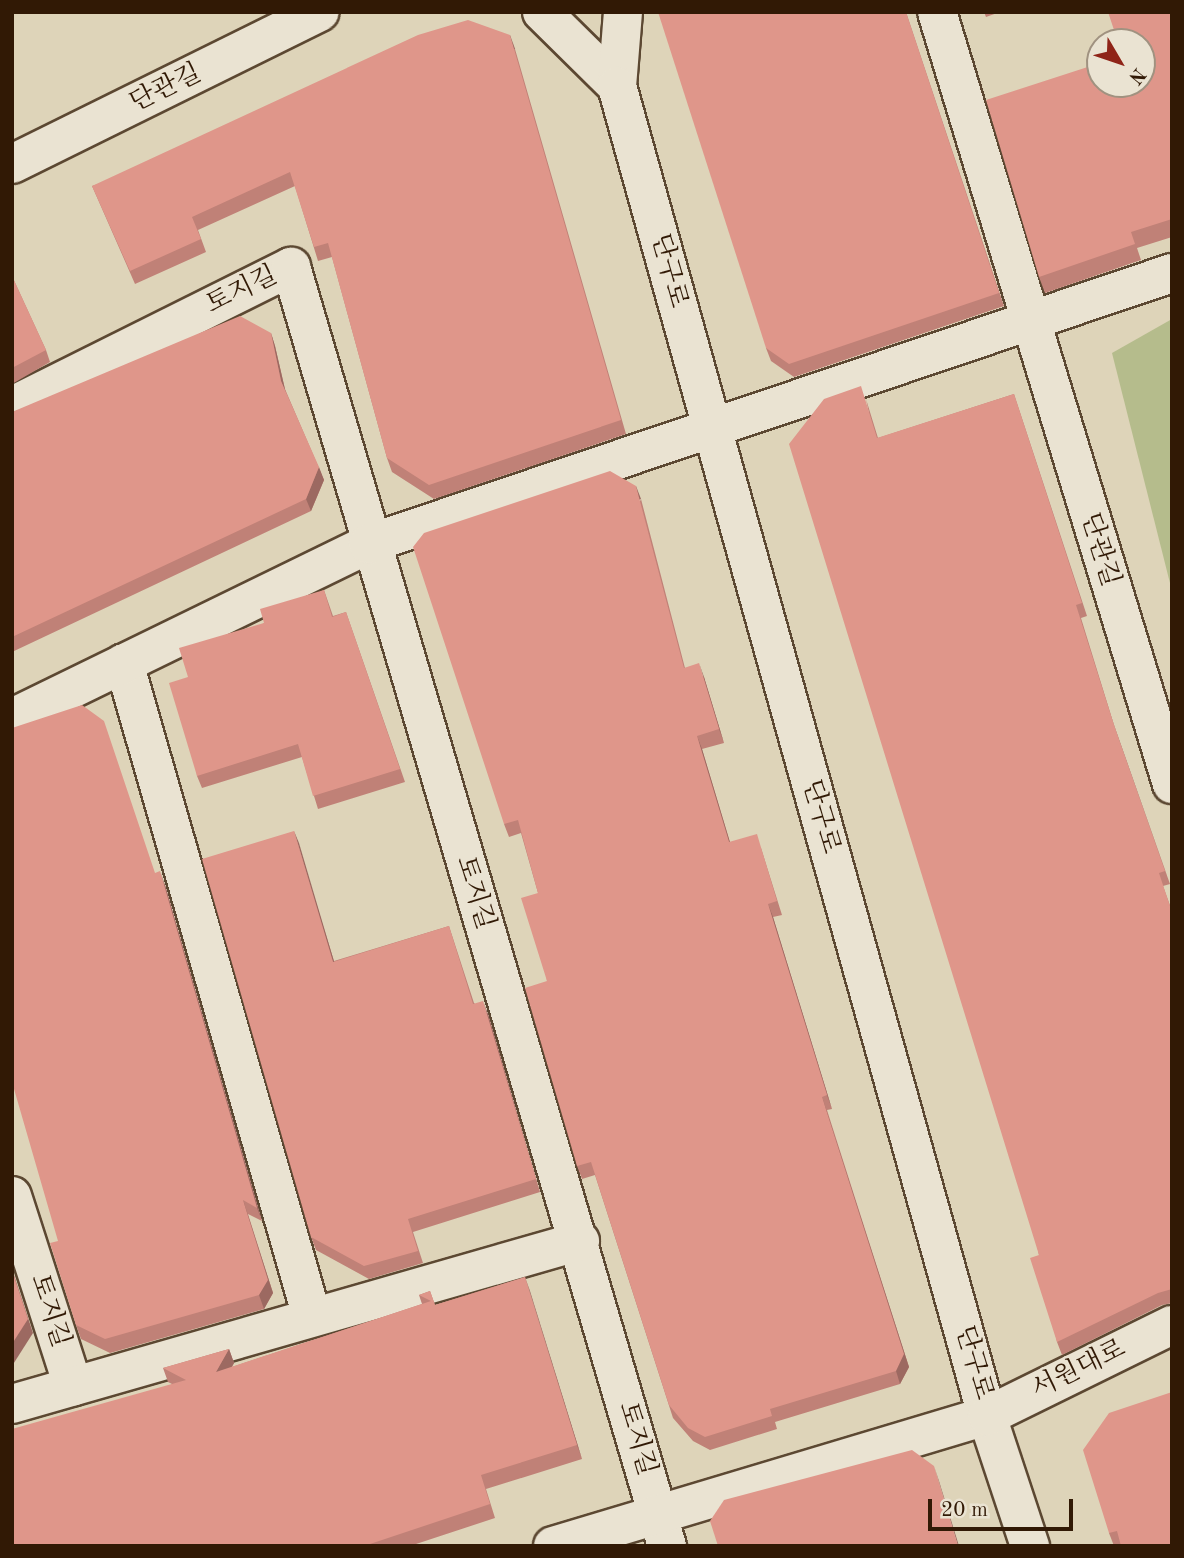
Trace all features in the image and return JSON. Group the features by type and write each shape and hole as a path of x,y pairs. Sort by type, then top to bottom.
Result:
{"street":[{"name":"단관길","path":"12,164 318,12"},
{"path":"542,12 617,86"},
{"path":"617,86 623,12"},
{"name":"단관길","path":"937,12 1026,317 1172,784"},
{"name":"단구로","path":"617,86 987,1416 1030,1546"},
{"name":"토지길","path":"12,406 290,267 368,544 580,1241 662,1530"},
{"path":"12,718 368,544 1026,317 1172,273"},
{"path":"124,663 312,1317"},
{"name":"토지길","path":"12,1196 73,1386"},
{"path":"12,1404 580,1241"},
{"name":"서원대로","path":"662,1530 987,1416 1172,1325"},
{"path":"553,1546 662,1530"}],"green space":[{"path":"1172,319 1172,591 1112,353"}],"building":[{"path":"658,12 906,12 999,293 789,364 766,348"},
{"path":"1108,12 1172,12 1172,219 1131,232 1135,244 1039,277 986,100 1086,68 1086,98 1156,98 1156,28 1113,28"},
{"path":"468,20 510,35 621,420 429,485 387,458 328,243 314,247 290,172 192,217 201,239 130,271 92,186 418,35"},
{"path":"12,276 46,350 12,368"},
{"path":"240,316 271,333 281,381 319,467 306,499 12,637 12,412"},
{"path":"861,386 877,438 1014,394 1082,603 1076,605 1165,871 1159,873 1172,912 1172,1289 1158,1293 1057,1342 1030,1258 1039,1255 789,444 824,399"},
{"path":"610,471 636,486 684,668 699,663 719,729 697,736 729,842 757,834 777,901 768,904 827,1095 822,1097 904,1354 896,1371 770,1409 772,1416 705,1437 688,1428 669,1405 591,1162 577,1166 525,988 547,981 521,898 538,893 518,820 504,824 413,547 424,533"},
{"path":"324,590 332,617 346,612 400,769 313,796 298,744 197,776 169,683 188,677 179,648 264,623 260,609"},
{"path":"82,705 104,721 155,873 160,871 257,1208 243,1200 268,1280 259,1295 105,1339 76,1325 50,1243 58,1241 12,1082 12,728"},
{"path":"294,831 333,962 449,926 473,1004 483,1001 536,1179 408,1219 418,1251 364,1266 311,1237 202,859"},
{"path":"12,1270 28,1319 12,1344"},
{"path":"525,1277 577,1445 481,1475 490,1504 364,1546 12,1546 12,1429 186,1380 163,1368 229,1349 216,1372 431,1301 419,1295 430,1291 435,1305"},
{"path":"1172,1392 1172,1546 1121,1546 1117,1531 1109,1533 1083,1450 1109,1413"},
{"path":"912,1450 934,1466 958,1546 718,1546 710,1521 724,1500"}]}
